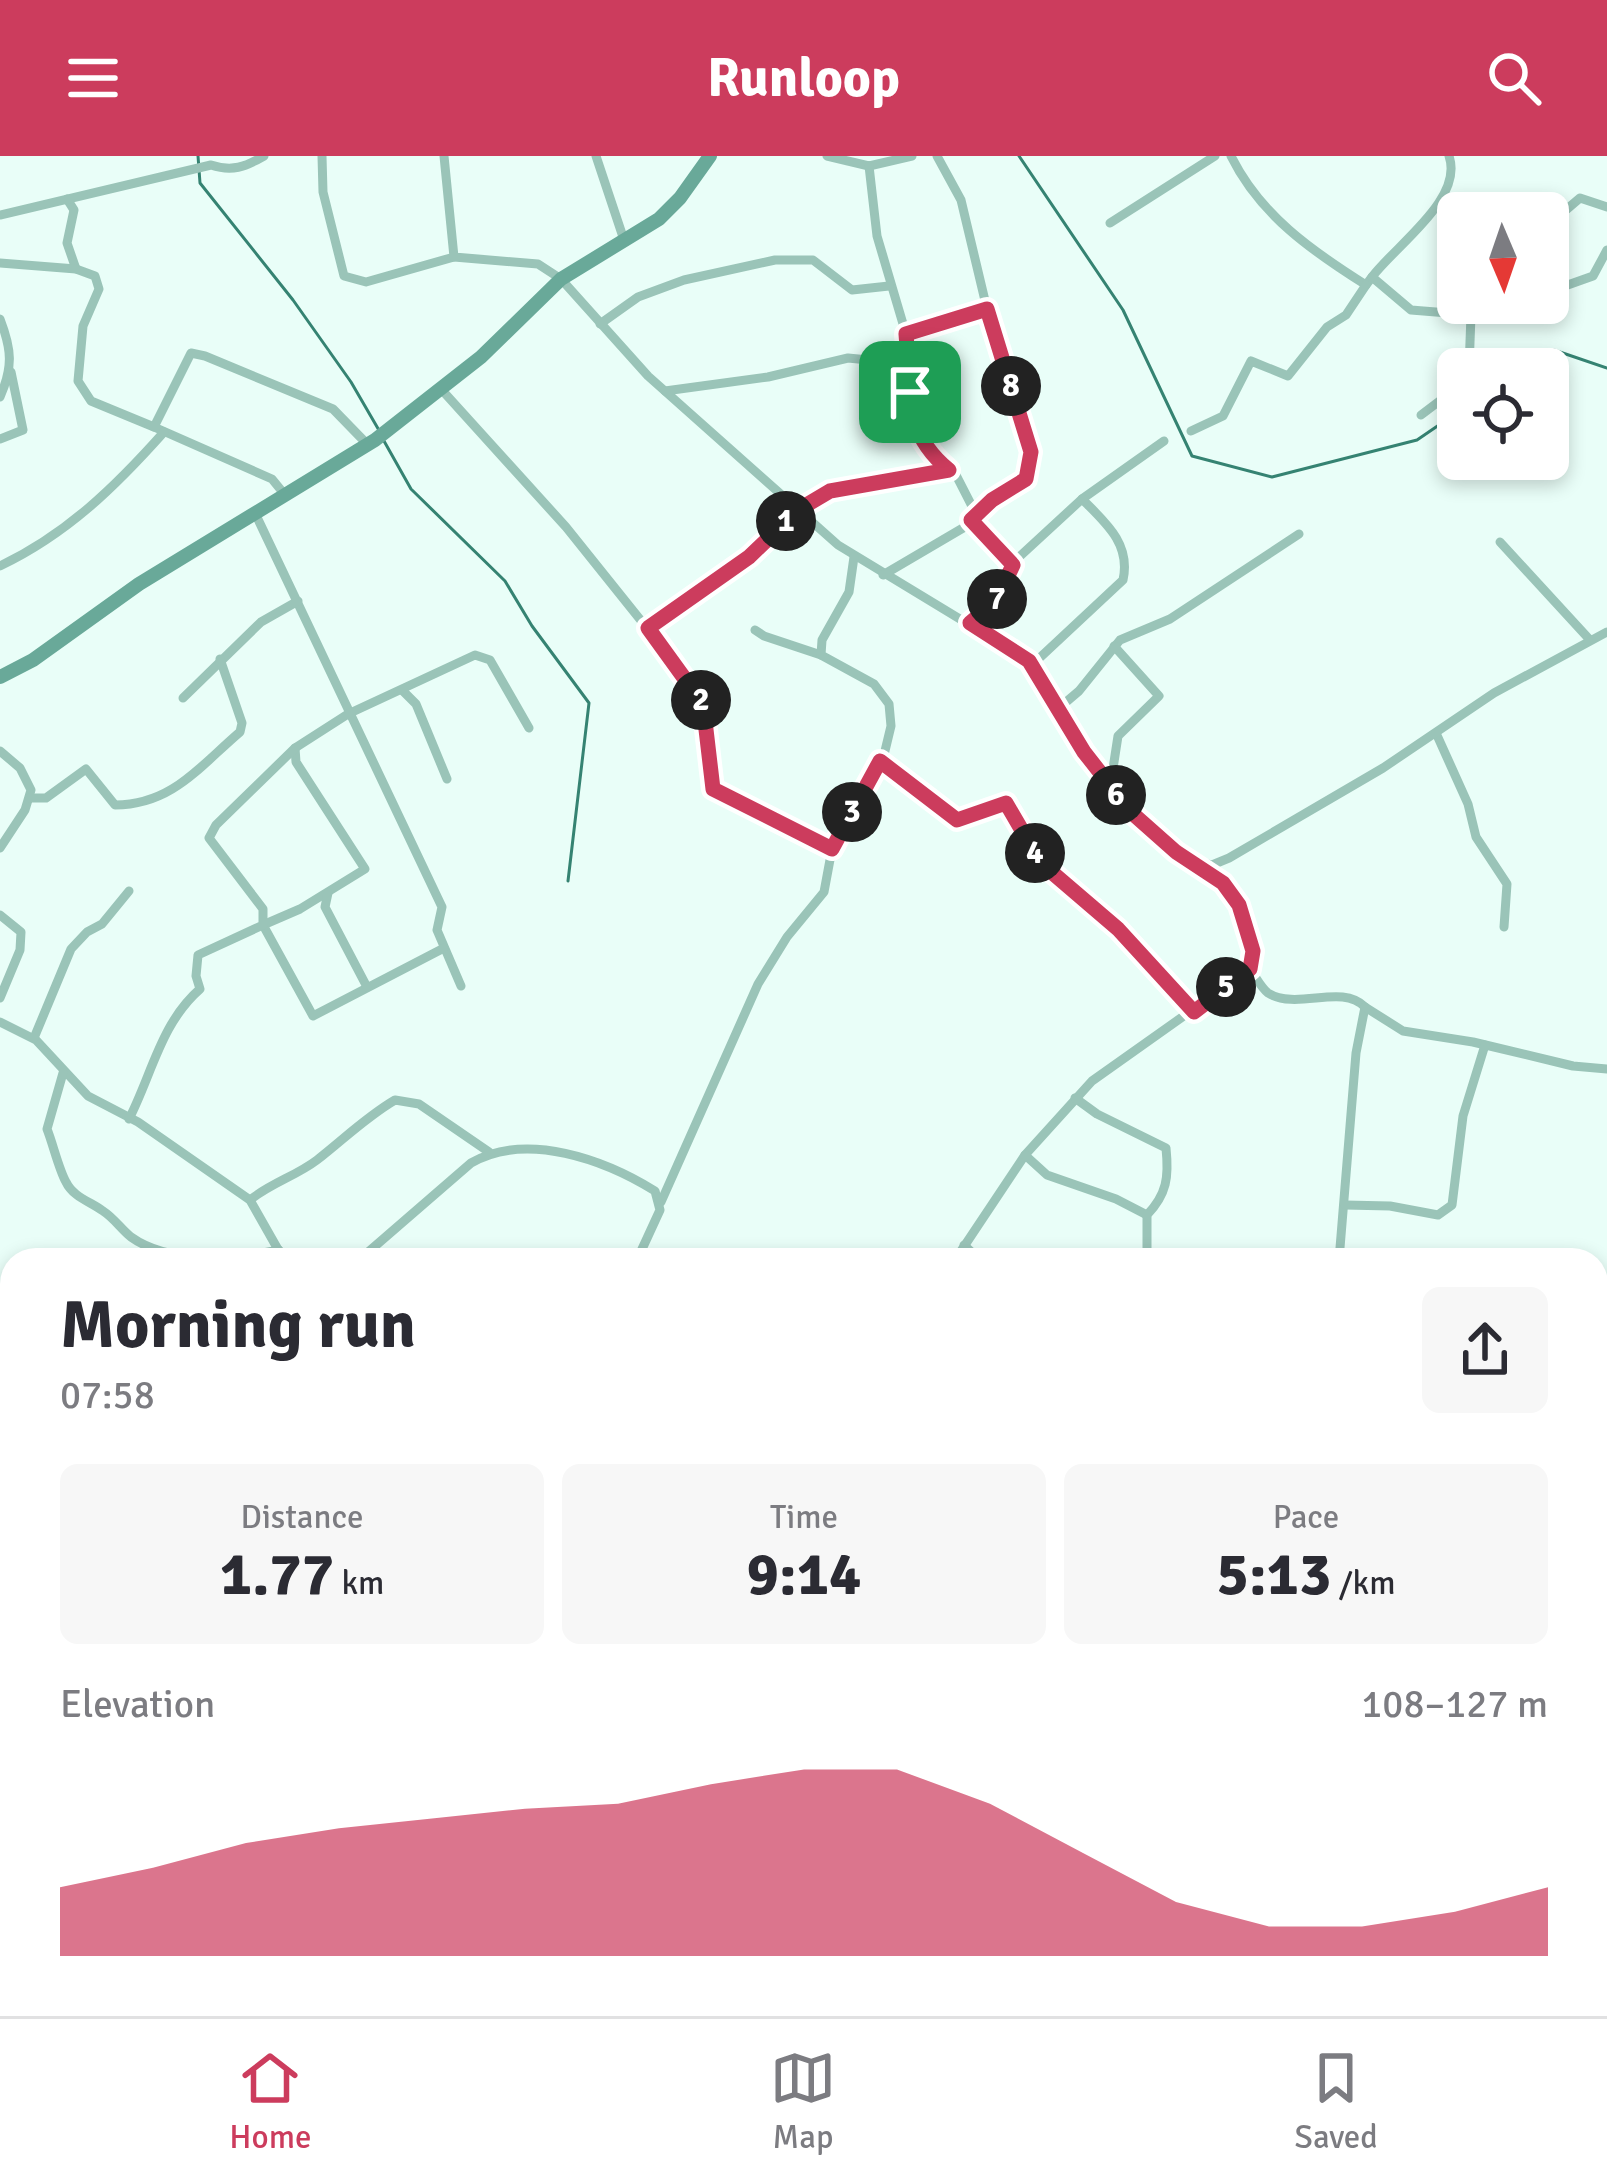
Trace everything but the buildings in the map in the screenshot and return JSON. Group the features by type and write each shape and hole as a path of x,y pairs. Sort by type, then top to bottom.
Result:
{"street":[{"path":"0,215 211,165 238,168 264,156"},
{"path":"322,156 323,192 344,276 366,282 454,257 538,264 560,279 665,391 854,557 970,623 1032,665 1110,788 1150,832 1223,883 1239,905 1253,951 1250,969 1194,1012 1150,1037 1076,1098 1025,1155 962,1248"},
{"path":"444,156 454,257"},
{"path":"596,156 624,240"},
{"path":"0,677 32,660 139,584 377,438 441,389 560,279 659,219 710,156"},
{"path":"826,156 869,166 912,156"},
{"path":"884,575 1026,479 1031,452 987,309 961,200 937,156"},
{"path":"1110,223 1216,156"},
{"path":"1231,156 1255,195 1291,234 1411,310 1437,312"},
{"path":"1191,431 1223,416 1251,361 1288,376 1327,327 1346,315 1369,281 1445,198 1453,163 1449,156"},
{"path":"869,166 877,236 906,334 911,421 949,470 973,517 1013,565"},
{"path":"1569,207 1580,198 1607,207"},
{"path":"67,199 74,210 67,243 76,269"},
{"path":"1569,285 1593,276 1607,250"},
{"path":"600,324 638,297 684,280 776,260 813,260 851,290 890,286"},
{"path":"0,263 92,274 99,284 83,326 78,381 83,393 112,412 272,479 285,495"},
{"path":"906,334 987,309"},
{"path":"0,319 12,354 23,430 0,439"},
{"path":"0,566 69,526 127,474 159,430 185,360 196,353 333,409 377,438"},
{"path":"665,391 768,377 848,358 908,364"},
{"path":"0,397 11,372"},
{"path":"441,389 566,527 703,704 713,789 832,849"},
{"path":"1421,415 1437,403"},
{"path":"970,623 996,601 1013,565 1082,499 1164,441"},
{"path":"648,628 749,557 798,510 830,491 949,470"},
{"path":"1032,665 1123,580 1127,563 1120,542 1082,499"},
{"path":"255,513 442,907 437,930 460,986"},
{"path":"1059,708 1129,634 1171,619 1299,535"},
{"path":"1500,542 1590,640"},
{"path":"821,655 822,640 849,592 854,557"},
{"path":"183,698 261,622 298,602"},
{"path":"643,1248 758,984 824,892 832,849 880,761 890,727 890,704 874,684 821,655 755,630"},
{"path":"1192,861 1212,865 1229,858 1526,674 1607,632"},
{"path":"1110,788 1118,736 1159,696 1114,646"},
{"path":"444,948 313,1016 263,926 263,909 212,843 210,833 295,748 349,714 475,655 490,659 529,728"},
{"path":"30,798 46,797 86,770 115,806 131,806 160,798 199,773 240,732 242,723 220,658"},
{"path":"403,691 416,704 447,779"},
{"path":"1436,733 1468,803 1476,837 1507,884 1504,927"},
{"path":"130,1119 173,1017 200,989 198,955 328,893 365,869 296,762 295,748"},
{"path":"0,848 31,790 20,768 1,754"},
{"path":"880,761 957,820 1006,803 1041,863 1118,929 1194,1012"},
{"path":"34,1038 76,941 102,924 129,891"},
{"path":"328,893 325,908 367,987"},
{"path":"0,915 21,932 20,950 0,998"},
{"path":"1250,969 1268,993 1297,1000 1351,997 1403,1031 1607,1069"},
{"path":"1340,1248 1356,1053 1365,1006"},
{"path":"0,1022 34,1038 88,1096 250,1200 278,1248"},
{"path":"1345,1205 1390,1206 1438,1215 1452,1205 1463,1116 1485,1046"},
{"path":"63,1073 47,1129 68,1186 131,1237 159,1248"},
{"path":"1076,1098 1097,1114 1166,1148 1169,1172 1163,1198 1147,1215 1147,1248"},
{"path":"250,1200 272,1182 312,1164 368,1116 395,1100 418,1104 489,1152"},
{"path":"373,1248 489,1152 520,1149 599,1162 655,1191 661,1202"},
{"path":"1025,1155 1047,1175 1116,1198 1147,1215"},
{"path":"964,1245 967,1248"}],"waterway":[{"path":"198,156 200,183 293,300 380,432"},
{"path":"1019,156 1123,310 1192,456 1272,477 1417,440 1437,426"},
{"path":"1569,355 1607,368"},
{"path":"384,441 411,489 505,581 589,703 568,881"}],"route":[{"path":"987,309 1031,452 1026,479 971,520 1013,565 996,601 970,623 1029,661 1110,788 1150,832 1211,873 1239,905 1253,951 1250,969 1194,1012 1118,929 1041,863 1006,803 957,820 880,761 832,849 713,789 703,704 648,628 749,557 798,510 830,491 949,470 911,421 910,392 906,334 987,309"}]}
